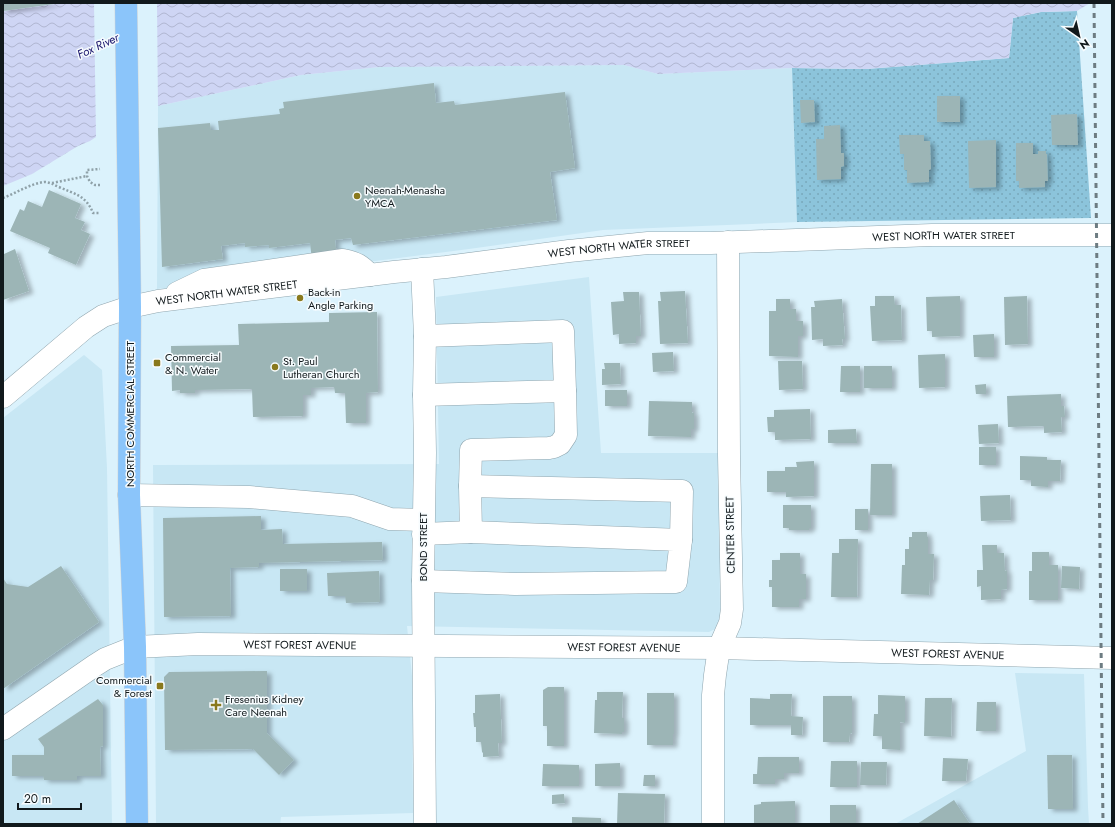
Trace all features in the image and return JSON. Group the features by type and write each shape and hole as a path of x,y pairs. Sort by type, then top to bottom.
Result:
{"main road":[{"name":"NORTH COMMERCIAL STREET","path":"126,3 130,307 129,495 136,647 137,824"}],"street":[{"name":"WEST NORTH WATER STREET","path":"3,397 86,327 103,316 130,307 158,302 370,275 648,243 932,236 1112,235"},
{"name":"CENTER STREET","path":"713,824 713,695 719,648 730,624 732,609 729,469 728,242"},
{"name":"BOND STREET","path":"422,269 425,336 425,454 423,527 425,824"},
{"path":"425,336 563,331 566,435 560,444 549,448 471,450 471,532"},
{"path":"424,395 565,391"},
{"path":"423,581 515,584 676,582 681,540 682,491 470,486"},
{"path":"129,495 249,497 352,506 390,519 423,527 471,532 681,540"},
{"name":"WEST FOREST AVENUE","path":"3,729 94,666 106,659 136,647 198,644 458,645 719,648 1112,658"}],"path":[{"path":"100,169 87,170 87,176 90,182 95,185 100,185"},
{"path":"51,183 87,176"},
{"path":"3,198 43,182 51,183 79,195 90,206 93,213 100,213"}],"shaded area":[{"path":"1077,11 1091,218 797,222 792,68 866,69 1009,58 1013,18 1041,12"},
{"path":"624,65 658,74 792,68 798,222 603,230 469,249 157,289 158,106 301,75 380,67"},
{"path":"589,277 601,453 719,453 720,622 715,629 709,632 407,626 412,676 413,813 281,817 280,824 156,824 153,465 439,464 436,297"},
{"path":"84,355 102,370 107,468 112,824 3,824 3,418"},
{"path":"1015,673 1084,674 1089,824 895,824 1026,751"}],"water":[{"name":"Fox River","path":"61,3 1090,3 1077,11 1041,12 1013,18 1009,58 866,69 792,68 658,74 624,65 380,67 301,75 158,106 123,119 90,141 78,146 32,174 3,186 3,11"}],"pier":[{"path":"94,3 157,3 158,108 124,121 96,139"}],"building":[{"path":"3,3 54,3 54,4 3,11"},
{"name":"Neenah-Menasha YMCA","path":"434,83 436,103 454,101 455,105 565,92 575,168 550,172 557,220 353,245 351,238 335,240 337,257 312,260 310,243 269,248 269,245 245,247 245,243 221,246 223,259 162,267 158,128 210,123 211,130 219,130 218,121 280,114 279,109 284,108 283,102"},
{"path":"937,96 960,96 960,122 937,122"},
{"path":"800,100 814,100 815,122 801,123"},
{"path":"1077,114 1078,145 1052,145 1051,115"},
{"path":"840,125 841,153 844,153 844,166 841,167 841,179 817,180 816,139 824,139 824,126"},
{"path":"899,135 924,135 924,141 930,141 931,169 929,170 929,182 907,183 907,170 904,170 904,154 900,154"},
{"path":"996,140 996,187 969,188 968,141"},
{"path":"1016,143 1033,143 1033,154 1038,154 1038,151 1046,151 1048,181 1045,181 1045,187 1019,188 1019,181 1016,181"},
{"path":"49,190 81,204 75,218 85,222 81,230 90,234 76,265 48,253 50,248 10,231 20,209 24,211 28,201 42,207"},
{"path":"15,249 29,291 3,300 3,251 4,254"},
{"path":"685,291 688,343 660,344 658,301 661,301 660,292"},
{"path":"623,292 639,292 641,336 636,336 636,343 619,344 619,334 613,335 611,302 624,301"},
{"path":"875,296 894,296 895,305 901,305 902,340 872,341 870,306 875,306"},
{"path":"960,296 960,336 932,337 932,331 927,331 926,297"},
{"path":"1027,296 1028,344 1005,345 1004,297"},
{"path":"776,299 790,299 790,309 796,309 796,321 803,321 803,336 798,336 798,357 769,356 769,311 776,311"},
{"path":"842,299 845,339 842,339 843,345 823,346 823,339 812,340 811,307 815,307 814,301"},
{"name":"St. Paul Lutheran Church","path":"377,312 378,392 366,393 366,423 346,423 345,393 335,393 334,387 311,388 311,395 303,395 303,416 253,417 252,389 195,390 195,393 180,393 180,390 172,391 171,346 239,345 238,324 329,322 329,313"},
{"path":"994,334 994,357 974,357 973,335"},
{"path":"673,352 674,371 653,372 652,353"},
{"path":"945,354 945,387 919,388 918,355"},
{"path":"778,361 802,361 803,389 779,390"},
{"path":"604,363 620,363 621,384 602,385 602,369 605,369"},
{"path":"841,366 860,366 860,392 840,392"},
{"path":"864,366 892,366 892,388 864,388"},
{"path":"986,384 986,394 976,394 975,385"},
{"path":"605,390 627,390 627,406 605,406"},
{"path":"1061,394 1061,406 1064,406 1065,417 1061,417 1062,432 1044,433 1044,426 1008,427 1007,396"},
{"path":"649,401 692,402 692,413 694,412 694,429 691,429 691,437 648,436"},
{"path":"810,409 811,439 775,440 775,432 768,432 767,417 774,417 774,410"},
{"path":"998,424 999,443 979,444 978,425"},
{"path":"856,429 857,443 828,443 828,430"},
{"path":"979,447 996,447 996,465 979,465"},
{"path":"1020,456 1047,457 1047,460 1061,460 1060,481 1048,481 1048,487 1031,486 1031,480 1020,480"},
{"path":"814,461 814,496 786,497 786,492 767,492 767,471 785,471 785,467 797,467 796,462"},
{"path":"871,464 892,464 892,515 870,515"},
{"path":"1010,495 1011,520 981,521 980,496"},
{"path":"783,505 811,505 811,528 809,528 809,530 789,530 789,528 783,528"},
{"path":"855,509 868,509 868,530 855,530"},
{"path":"261,516 261,530 282,529 283,544 382,542 383,560 259,563 259,567 230,568 231,616 164,617 163,518"},
{"path":"912,532 927,532 928,554 934,554 933,580 930,580 929,595 901,594 902,565 905,565 905,549 909,549 909,537 912,537"},
{"path":"839,539 858,539 857,597 831,597 832,553 839,553"},
{"path":"982,545 997,545 997,553 1004,553 1005,571 1007,570 1007,589 1001,590 1001,599 981,600 981,586 977,587 977,570 983,570"},
{"path":"1032,552 1049,552 1049,565 1058,565 1058,600 1029,600 1029,571 1032,571"},
{"path":"780,553 800,553 800,574 806,574 806,599 799,599 799,607 772,607 772,587 769,587 769,580 772,580 772,560 780,560"},
{"path":"61,566 99,622 3,689 3,578 7,584 28,587"},
{"path":"1062,566 1080,567 1079,589 1061,588"},
{"path":"280,569 307,569 307,591 280,591"},
{"path":"379,571 380,602 346,603 345,596 328,596 327,573"},
{"name":"Fresenius Kidney Care Neenah","path":"267,671 267,733 294,760 279,775 253,749 165,750 164,677 169,672"},
{"path":"548,687 564,687 564,746 547,746 547,726 543,726 543,690"},
{"path":"597,692 623,692 622,718 624,718 624,732 622,732 622,734 594,733 595,700 597,700"},
{"path":"647,693 674,693 673,745 647,745"},
{"path":"500,694 502,743 498,743 499,756 483,757 481,742 476,742 476,727 474,727 473,713 475,713 475,695"},
{"path":"770,694 792,694 791,716 803,717 802,735 791,735 791,725 750,725 750,698 770,699"},
{"path":"878,695 905,696 905,723 900,722 900,750 882,749 882,736 873,736 874,714 878,714"},
{"path":"823,696 852,696 852,733 850,734 849,742 823,742"},
{"path":"925,698 952,698 951,737 924,736"},
{"path":"98,699 103,705 103,746 100,747 101,776 77,776 77,780 44,780 43,776 12,776 12,755 44,755 44,747 38,739"},
{"path":"977,702 996,702 996,731 976,731"},
{"path":"1047,755 1072,755 1073,809 1048,809"},
{"path":"758,757 799,757 799,773 784,773 784,779 775,779 775,784 753,784 753,774 757,774"},
{"path":"943,758 968,759 966,781 942,781"},
{"path":"831,761 857,761 857,787 830,787"},
{"path":"861,762 887,762 886,785 860,785"},
{"path":"620,763 620,786 595,786 595,764"},
{"path":"543,764 579,765 579,786 542,786"},
{"path":"644,775 655,775 655,786 643,786"},
{"path":"618,793 665,794 664,824 617,824"},
{"path":"564,794 565,803 552,804 552,795"},
{"path":"954,800 970,824 917,824"},
{"path":"795,801 795,824 754,824 754,805 761,804 761,802"},
{"path":"830,805 856,805 856,824 830,824"},
{"path":"572,817 601,818 601,824 572,824"}],"railway":[{"path":"1094,3 1103,824"}],"place":[{"name":"Neenah-Menasha YMCA","path":"357,196"},
{"name":"Back-in Angle Parking","path":"300,298"},
{"name":"Commercial & N. Water","path":"157,363"},
{"name":"St. Paul Lutheran Church","path":"275,367"},
{"name":"Commercial & Forest","path":"160,686"},
{"name":"Fresenius Kidney Care Neenah","path":"216,705"}]}
